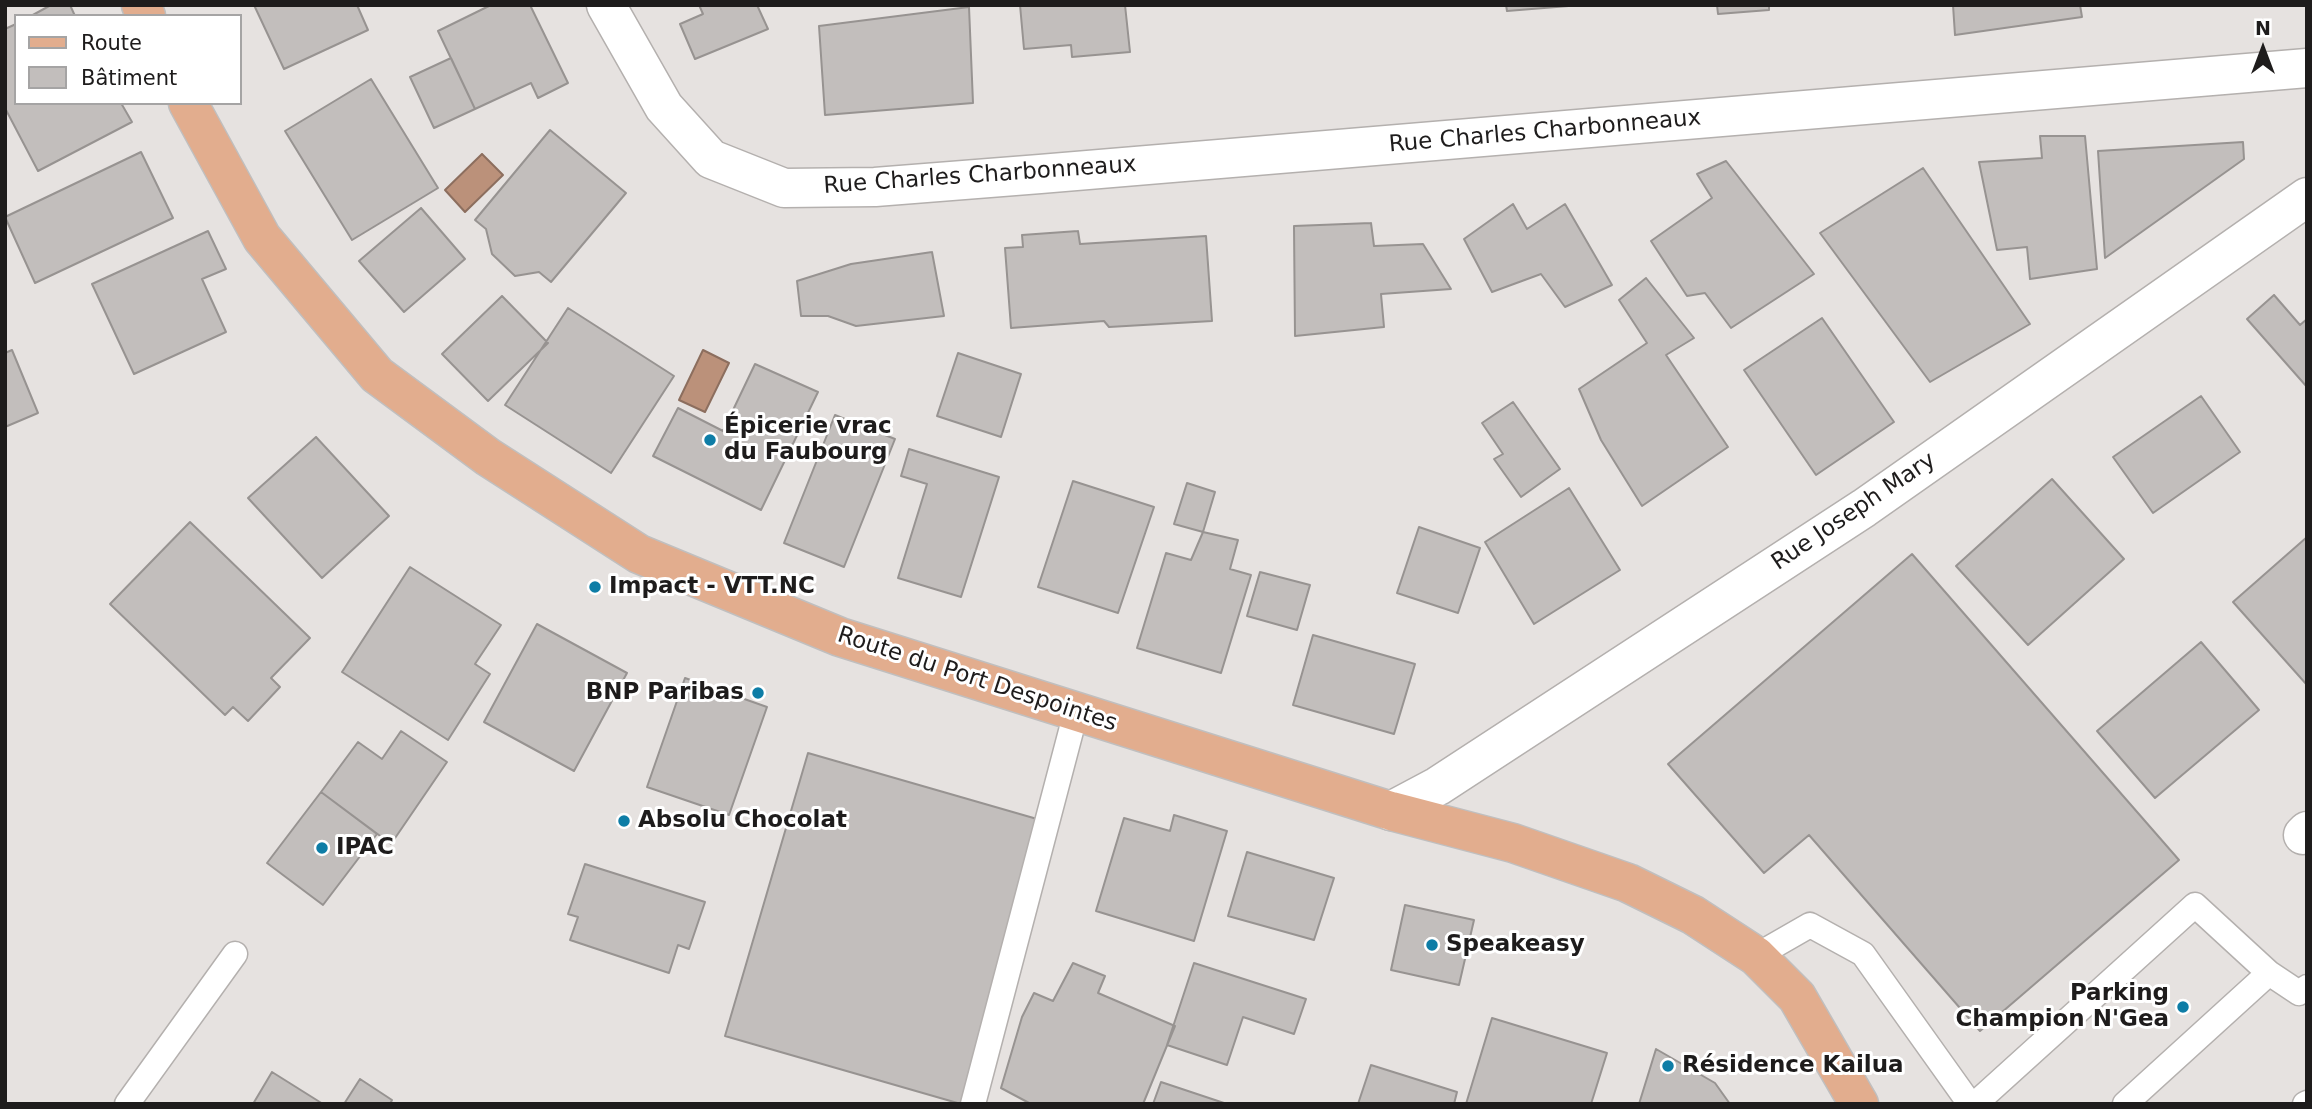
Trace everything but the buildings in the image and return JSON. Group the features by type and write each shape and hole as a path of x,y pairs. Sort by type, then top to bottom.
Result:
{"main road":[{"name":"Route du Port Despointes","path":"189,105 262,238 377,375 488,457 639,554 840,637 1391,811 1513,843 1628,883 1693,915 1756,956 1797,997 1859,1104"}],"street":[{"name":"Rue Charles Charbonneaux","path":"606,5 664,107 711,159 784,188 875,187 1054,173 2307,68"},
{"name":"Rue Joseph Mary","path":"1391,811 1438,786 1864,508 2307,197"}],"lane":[{"path":"973,1104 1076,712"},
{"path":"1756,956 1810,925 1863,954 1973,1104 2195,905 2269,973 2304,994"},
{"path":"127,1104 235,954"},
{"path":"2125,1104 2269,973"}],"shaded area":[{"path":"482,154 503,175 465,212 445,190"},
{"path":"703,350 729,363 705,412 679,400"}],"place":[{"name":"Épicerie vrac du Faubourg","path":"710,440"},
{"name":"Impact - VTT.NC","path":"595,587"},
{"name":"BNP Paribas","path":"758,693"},
{"name":"Absolu Chocolat","path":"624,821"},
{"name":"IPAC","path":"322,848"},
{"name":"Speakeasy","path":"1432,945"},
{"name":"Parking Champion N'Gea","path":"2183,1007"},
{"name":"Résidence Kailua","path":"1668,1066"}]}
